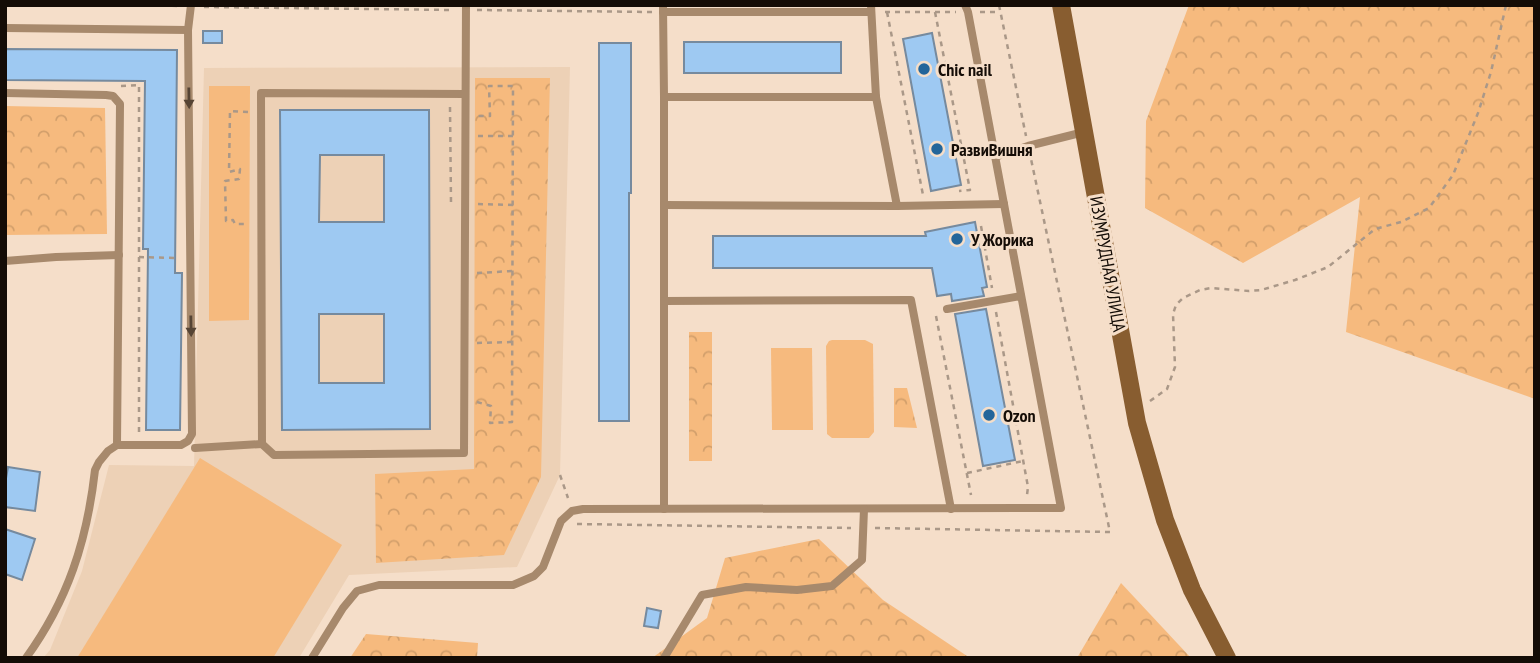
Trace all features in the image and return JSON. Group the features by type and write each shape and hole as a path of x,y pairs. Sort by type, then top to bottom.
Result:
{"street":[{"name":"ИЗУМРУДНАЯ УЛИЦА","path":"1061,5 1133,407 1165,520 1192,590 1227,658"}],"lane":[{"path":"26,658 44,633 70,582 83,539 95,470 99,462 117,445 181,445 188,441 192,434 188,30 191,6"},
{"path":"195,448 262,444 274,455 464,453 466,8"},
{"path":"664,509 663,8 871,8 876,97 897,206"},
{"path":"312,658 343,608 357,591 380,585 513,585 534,576 543,567 561,521 572,511 1061,508 966,8"},
{"path":"5,28 188,30"},
{"path":"5,93 106,94 116,98 120,104 117,445"},
{"path":"262,444 261,93 465,94"},
{"path":"664,97 876,97"},
{"path":"995,157 1084,132"},
{"path":"664,205 1004,204"},
{"path":"5,261 119,255"},
{"path":"947,309 1021,296"},
{"path":"664,301 911,300 951,509"},
{"path":"664,658 702,595 746,587 797,590 832,586 862,560 864,509"}],"path":[{"path":"142,5 663,8"},
{"path":"999,5 1110,532"},
{"path":"1133,407 1153,400 1167,389 1175,368 1173,314 1176,305 1183,298 1211,288 1261,290 1295,280 1328,267 1375,229 1401,222 1429,208 1453,175 1478,113 1506,5"},
{"path":"871,8 887,12 935,12 966,8 1000,12"},
{"path":"887,12 923,197"},
{"path":"935,12 970,190 958,191"},
{"path":"112,86 139,85 139,433 145,434"},
{"path":"450,117 490,116 489,86 513,86 512,422 490,423 491,407 474,401"},
{"path":"450,103 451,204 513,205"},
{"path":"235,224 233,220 226,220 225,181 239,179 240,170 229,172 230,111 246,111"},
{"path":"450,136 513,136"},
{"path":"981,226 1028,487 1027,498"},
{"path":"139,257 185,258"},
{"path":"465,274 513,271"},
{"path":"936,314 971,499"},
{"path":"464,343 512,342"},
{"path":"967,473 1023,461"}],"shaded area":[{"path":"570,67 560,475 517,567 349,575 299,658 43,658 50,650 82,571 109,465 194,466 204,68"}],"green space":[{"path":"1189,5 1535,5 1535,399 1346,332 1360,197 1243,263 1145,208 1146,121"},
{"path":"475,78 550,78 541,477 504,555 376,563 375,474 474,469"},
{"path":"209,86 250,86 249,320 209,321"},
{"path":"5,106 105,108 107,234 5,235"},
{"path":"689,332 712,332 712,461 689,461"},
{"path":"832,340 865,340 873,344 874,432 869,438 832,438 827,434 826,346"},
{"path":"771,348 812,348 813,430 772,430"},
{"path":"894,388 907,388 917,428 894,427"},
{"path":"200,458 342,545 273,658 77,658"},
{"path":"819,539 883,600 970,658 652,658 707,618 725,558"},
{"path":"1121,583 1191,658 1077,658"},
{"path":"366,634 478,643 477,658 350,658"}],"building":[{"path":"203,31 222,31 222,43 203,43"},
{"path":"932,33 961,185 931,191 903,39"},
{"path":"684,42 841,42 841,73 684,73"},
{"path":"599,43 631,43 629,421 599,421"},
{"path":"5,49 177,50 175,273 182,273 180,430 146,430 148,249 143,249 145,81 5,80"},
{"path":"280,110 429,110 430,429 282,430","holes":["320,155 384,155 384,222 319,222","319,314 384,314 384,383 319,383"]},
{"path":"975,222 987,287 982,288 984,296 952,301 951,294 937,296 932,268 713,268 713,236 926,236 925,232"},
{"path":"986,309 1015,460 983,466 955,314"},
{"path":"8,467 40,472 35,511 5,507"},
{"path":"5,529 35,539 22,580 5,574"},
{"path":"647,608 661,611 658,628 644,626"}],"place":[{"name":"Chic nail","path":"924,69"},
{"name":"РазвиВишня","path":"937,149"},
{"name":"У Жорика","path":"957,239"},
{"name":"Ozon","path":"989,415"}]}
